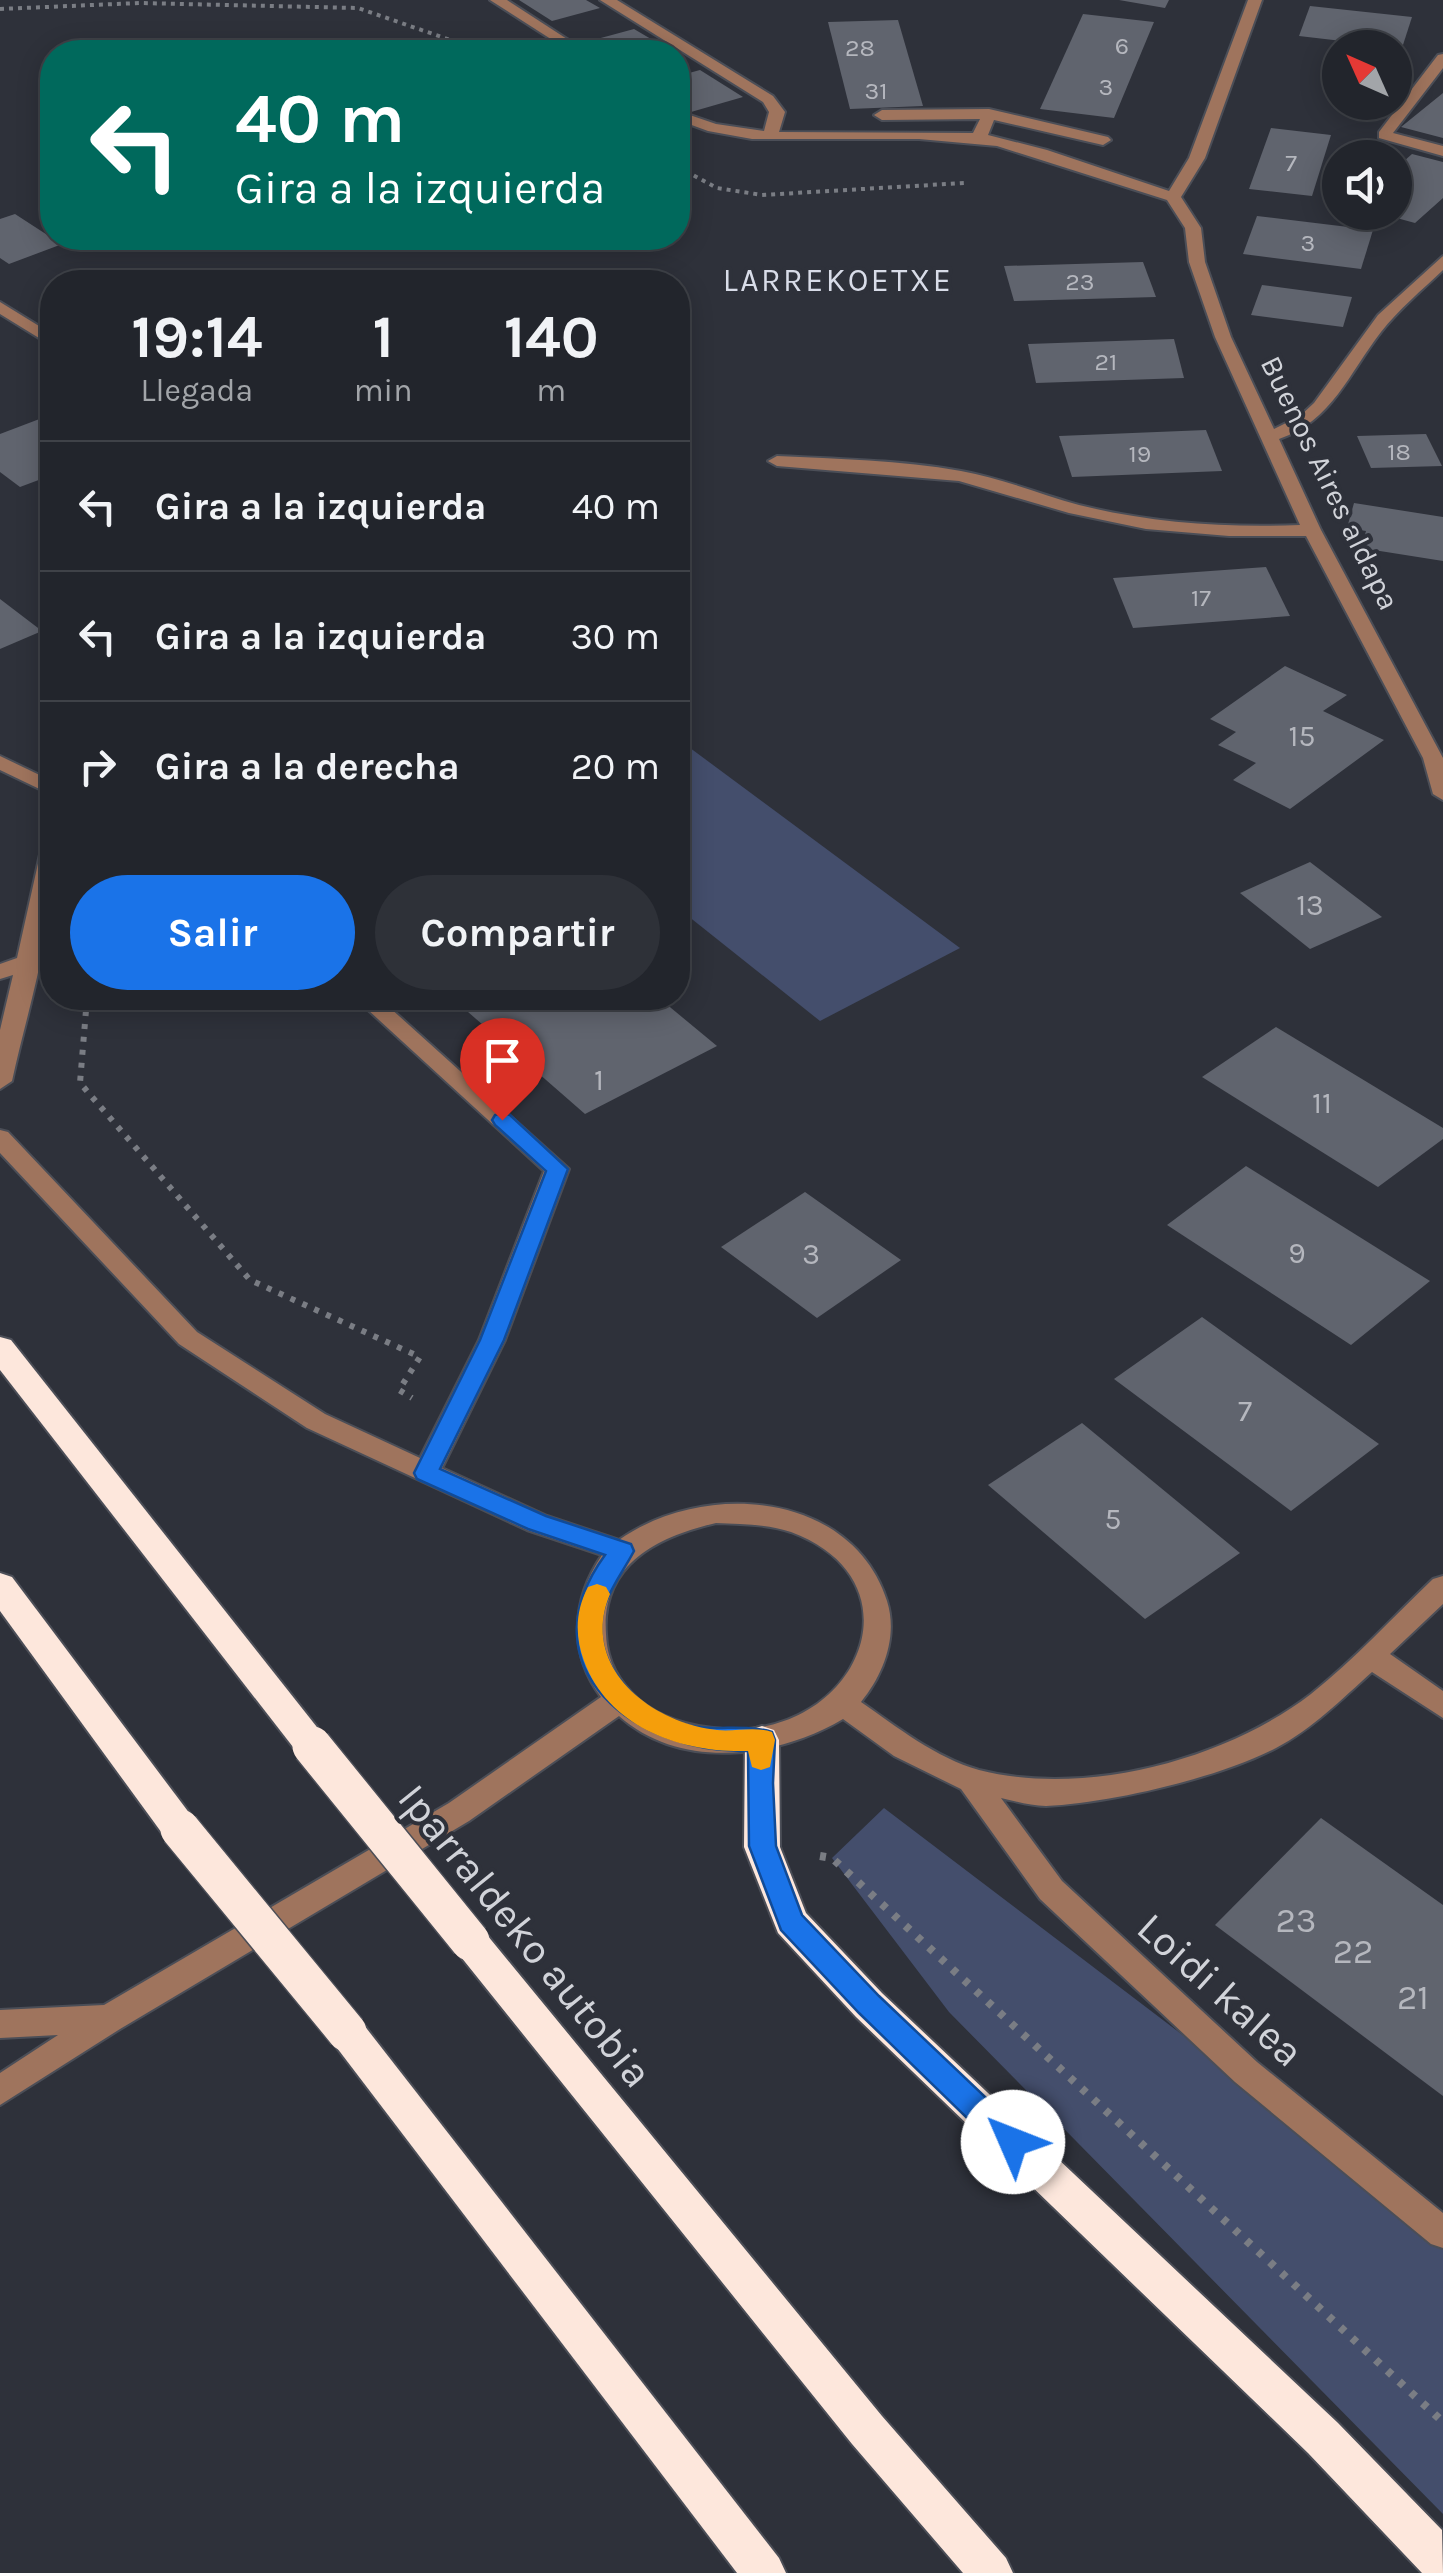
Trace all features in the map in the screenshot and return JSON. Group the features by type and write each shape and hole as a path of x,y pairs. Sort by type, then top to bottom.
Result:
{"highway":[{"name":"Iparraldeko autobia","path":"0,1348 312,1746 867,2430 991,2573"},
{"path":"0,1586 180,1829 347,2032 764,2573"},
{"path":"762,1740 762,1846 791,1922 869,2004 1324,2438 1427,2544 1443,2566"}],"street":[{"path":"497,0 561,40"},
{"path":"607,0 672,40"},
{"path":"690,119 720,128 771,135 978,138 1036,152 1133,188 1173,197 1197,158 1255,0"},
{"path":"690,51 768,99 777,112 771,135"},
{"path":"1443,58 1384,135 1443,151"},
{"path":"978,138 988,114"},
{"path":"882,115 988,114 1103,140"},
{"name":"Buenos Aires aldapa","path":"1173,197 1193,228 1197,262 1223,338 1312,530 1433,758 1443,794"},
{"path":"1270,436 1294,431 1314,416 1377,325 1443,260"},
{"path":"0,306 40,333"},
{"path":"777,460 963,476 1094,514 1193,528 1226,532 1312,530"},
{"path":"0,762 40,783"},
{"path":"0,1081 40,908"},
{"path":"0,972 29,961"},
{"path":"379,1010 557,1169 492,1340 426,1473"},
{"path":"0,1138 188,1338 316,1421 537,1523 622,1551"},
{"path":"716,1513 749,1513 799,1524 825,1537 858,1566 878,1606 879,1635 870,1669 843,1704 804,1728 762,1740 719,1741 672,1732 619,1700 604,1678 590,1643 591,1609 607,1572 622,1551 674,1522 716,1513"},
{"path":"1443,1586 1372,1657 1443,1706"},
{"name":"Loidi kalea","path":"843,1704 904,1748 971,1780 1042,1794 1118,1785 1187,1768 1264,1740 1322,1701 1372,1657"},
{"path":"0,2091 109,2019 459,1812 619,1700"},
{"name":"Loidi kalea","path":"971,1780 1051,1890 1246,2072 1443,2233"},
{"path":"0,2024 109,2019"}],"path":[{"path":"0,9 139,2 358,8 450,40"},
{"path":"690,177 728,192 762,195 980,181"},
{"path":"85,1010 80,1083 250,1280 420,1357 398,1390 452,1420"},
{"path":"832,1858 1443,2422"}],"shaded area":[{"path":"690,748 960,948 820,1021 690,918"},
{"path":"884,1808 1405,2204 1443,2224 1443,2514 949,2012 832,1858"}],"building":[{"path":"519,0 586,0 600,8 552,21"},
{"path":"1119,0 1169,0 1165,8"},
{"path":"1310,6 1412,17 1408,30 1322,30 1322,39 1299,36"},
{"path":"1083,14 1154,22 1114,118 1040,109"},
{"path":"898,20 923,106 850,109 828,22"},
{"path":"634,29 653,40 593,40"},
{"path":"700,70 743,97 691,112 690,73"},
{"path":"1443,93 1443,138 1401,127"},
{"path":"1271,128 1331,135 1329,140 1322,140 1322,164 1312,196 1249,189"},
{"path":"1412,154 1443,162 1443,198 1415,223"},
{"path":"15,214 40,230 40,250 46,250 9,264 0,258 0,219"},
{"path":"1257,216 1322,224 1322,230 1373,230 1361,269 1243,254"},
{"path":"1143,262 1156,297 1014,301 1004,266"},
{"path":"1262,285 1352,297 1343,327 1251,315"},
{"path":"1174,339 1184,378 1036,383 1028,344"},
{"path":"40,419 40,480 20,487 0,472 0,434"},
{"path":"1206,430 1222,471 1072,477 1059,436"},
{"path":"1426,434 1442,466 1371,468 1357,436"},
{"path":"1354,503 1443,517 1443,561 1361,548 1366,531 1347,528"},
{"path":"1266,567 1290,616 1133,628 1113,578"},
{"path":"0,599 40,632 0,649"},
{"path":"1285,666 1347,695 1323,711 1384,740 1290,809 1233,780 1256,763 1218,745 1236,732 1210,719"},
{"path":"1310,862 1382,917 1310,949 1240,893"},
{"path":"466,1010 674,1010 717,1046 585,1114"},
{"path":"1276,1027 1443,1128 1443,1139 1378,1187 1202,1077"},
{"path":"1246,1166 1430,1281 1351,1345 1167,1225"},
{"path":"805,1192 901,1260 817,1318 721,1247"},
{"path":"1202,1317 1379,1444 1291,1511 1114,1379"},
{"path":"1082,1423 1240,1553 1145,1619 988,1485"},
{"path":"1321,1818 1443,1905 1443,2096 1215,1925"}],"slow traffic":[{"path":"597,1594 591,1609 590,1643 604,1678 619,1700 672,1732 719,1741 762,1740 761,1759"}],"district":[{"name":"LARREKOETXE","path":"838,280"}],"route":[{"path":"502,1120 557,1169 492,1340 426,1473 537,1523 622,1551 607,1572 591,1609 590,1643 604,1678 619,1700 672,1732 719,1741 762,1740 762,1846 791,1922 869,2004 1013,2142"}]}
